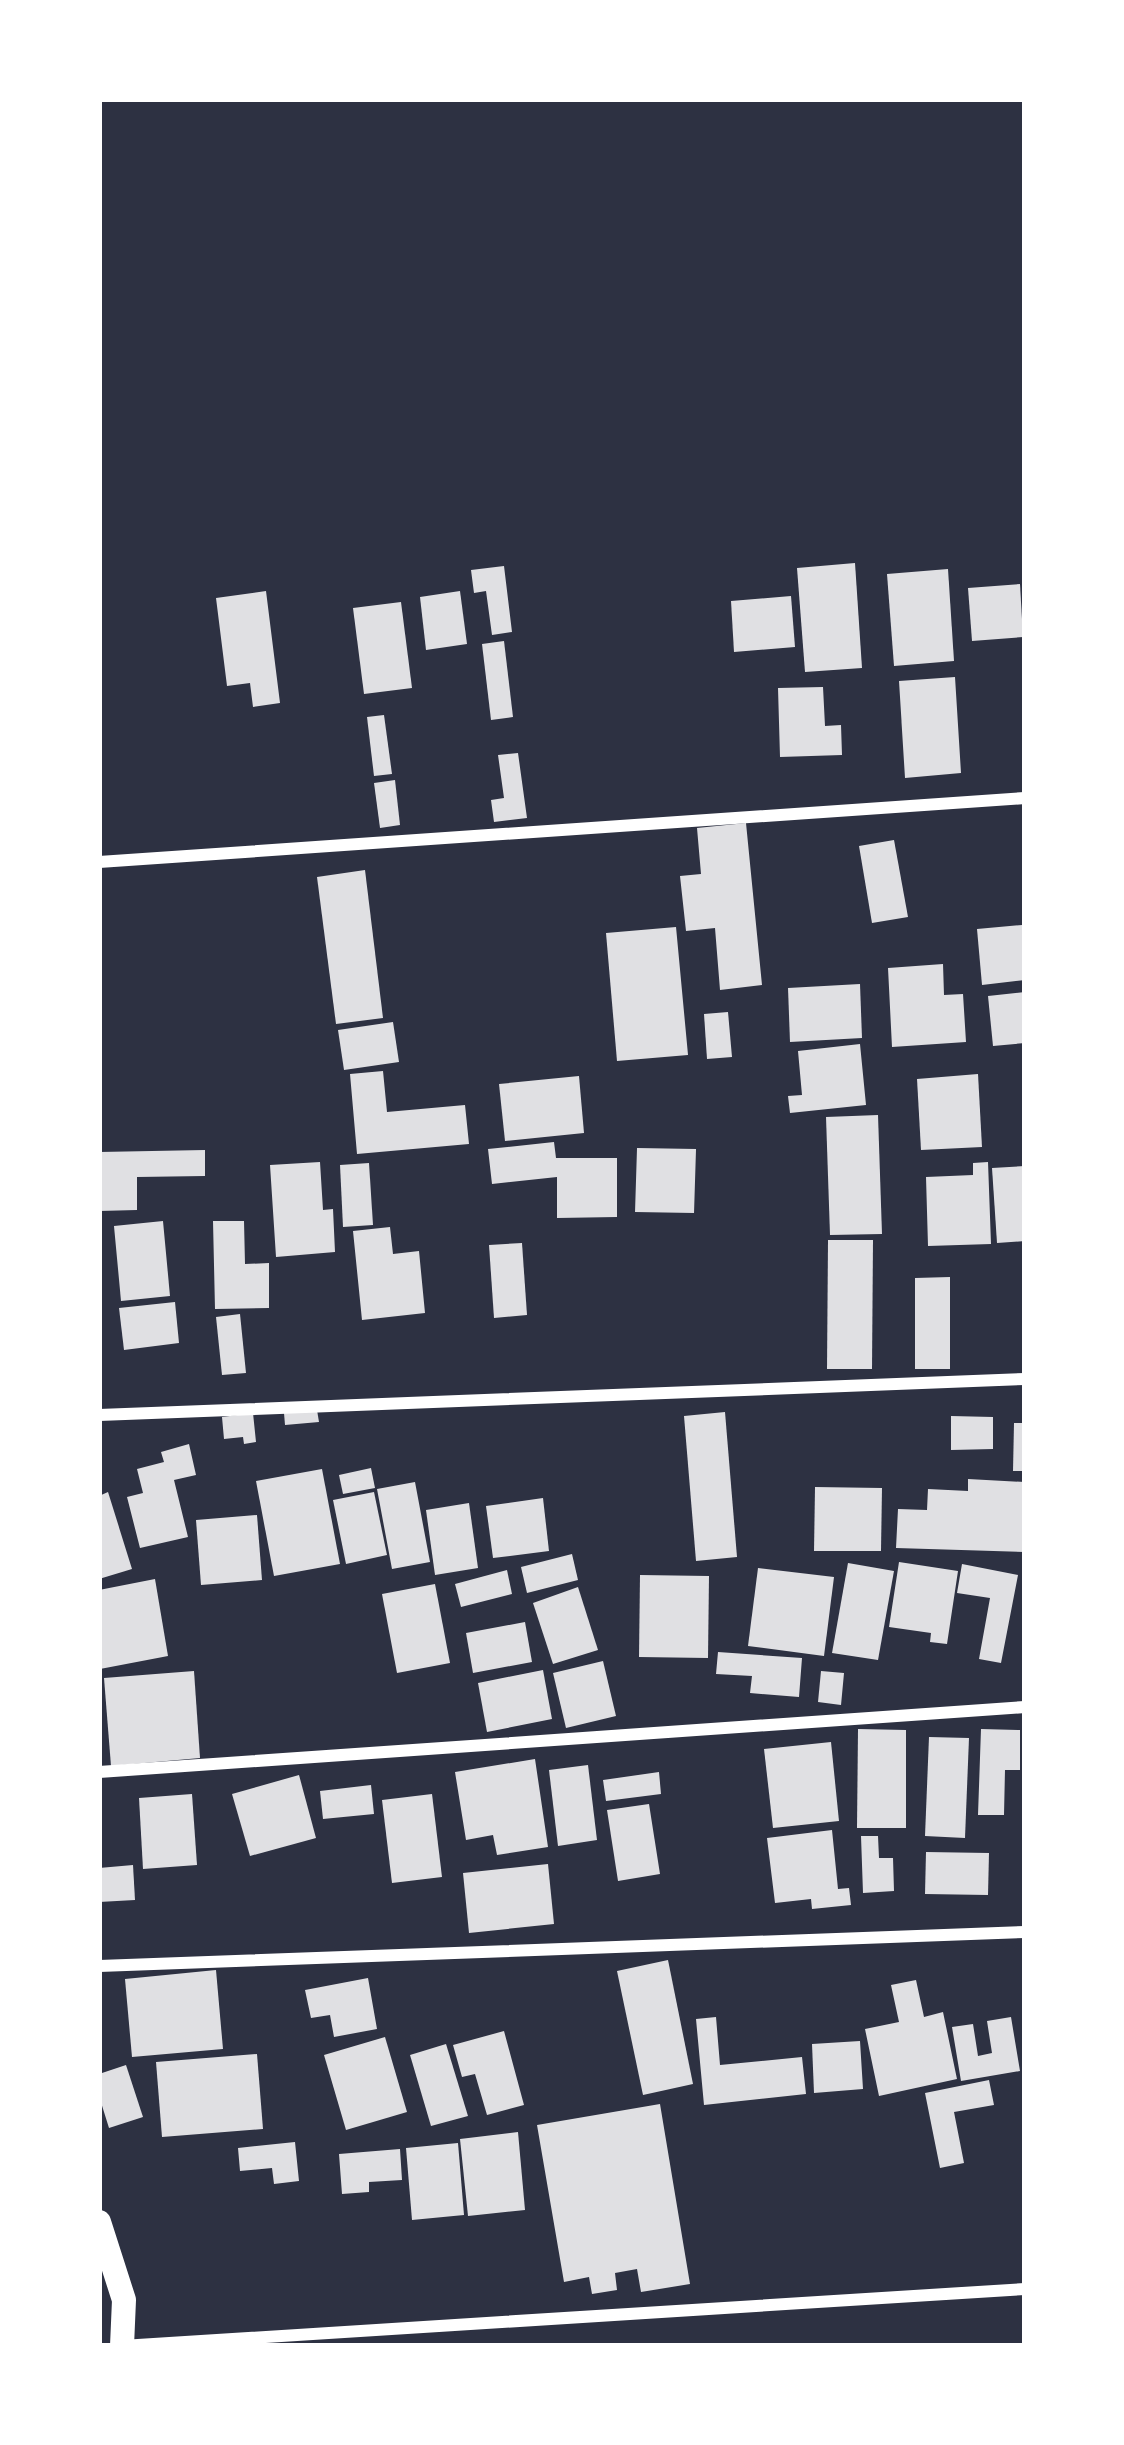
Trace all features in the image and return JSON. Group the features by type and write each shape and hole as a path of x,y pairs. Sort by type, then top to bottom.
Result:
{"main road":[{"path":"99,2222 124,2300 122,2346"}],"street":[{"path":"99,862 1025,798"},
{"path":"99,1415 1025,1379"},
{"path":"99,1772 1025,1707"},
{"path":"99,1966 1025,1932"},
{"path":"122,2346 1025,2289"}],"building":[{"path":"855,563 862,668 805,672 797,568"},
{"path":"504,566 512,632 492,635 486,591 474,593 471,570"},
{"path":"948,569 954,661 894,666 887,574"},
{"path":"1020,584 1023,637 972,641 968,588"},
{"path":"266,591 280,703 253,707 250,683 227,686 216,598"},
{"path":"460,591 467,644 426,650 420,597"},
{"path":"791,596 795,647 734,652 731,601"},
{"path":"401,602 412,688 364,694 353,608"},
{"path":"504,641 513,717 491,720 482,644"},
{"path":"955,677 961,773 905,778 899,681"},
{"path":"823,687 825,726 841,725 842,755 780,757 778,688"},
{"path":"384,715 392,774 374,776 367,717"},
{"path":"518,753 527,818 494,822 491,800 504,798 498,755"},
{"path":"395,780 400,825 380,828 374,783"},
{"path":"746,823 762,985 720,990 715,928 686,931 680,876 701,874 697,828"},
{"path":"894,840 908,917 872,923 859,846"},
{"path":"365,870 383,1018 336,1024 317,877"},
{"path":"1022,925 1025,980 982,985 977,929"},
{"path":"676,927 688,1055 617,1061 606,933"},
{"path":"943,964 944,995 963,994 966,1042 892,1047 888,968"},
{"path":"860,984 862,1038 790,1042 788,988"},
{"path":"1025,992 1025,1043 993,1046 988,996"},
{"path":"728,1012 732,1057 707,1059 704,1014"},
{"path":"393,1022 399,1062 344,1070 338,1030"},
{"path":"860,1044 866,1105 790,1113 788,1096 802,1095 798,1051"},
{"path":"383,1071 387,1112 465,1105 469,1144 357,1154 350,1074"},
{"path":"978,1074 982,1147 921,1150 917,1079"},
{"path":"579,1076 584,1133 505,1141 499,1084"},
{"path":"878,1115 882,1234 830,1235 826,1117"},
{"path":"554,1142 556,1158 617,1158 617,1217 557,1218 557,1177 492,1184 488,1149"},
{"path":"637,1148 696,1149 694,1213 635,1212"},
{"path":"205,1150 205,1176 137,1177 137,1210 99,1211 99,1152"},
{"path":"320,1162 323,1210 333,1209 335,1252 276,1257 270,1165"},
{"path":"988,1162 991,1244 928,1246 926,1177 973,1175 973,1163"},
{"path":"369,1163 373,1225 343,1227 340,1165"},
{"path":"1025,1166 1025,1241 997,1243 992,1168"},
{"path":"163,1221 170,1296 121,1301 114,1226"},
{"path":"213,1221 244,1221 245,1264 269,1263 269,1308 215,1309"},
{"path":"390,1227 393,1254 419,1251 425,1313 362,1320 353,1231"},
{"path":"828,1240 873,1240 872,1369 827,1369"},
{"path":"522,1243 527,1315 494,1318 489,1245"},
{"path":"950,1277 950,1369 915,1369 915,1278"},
{"path":"175,1302 179,1343 124,1350 119,1308"},
{"path":"240,1314 246,1373 222,1375 216,1317"},
{"path":"317,1410 319,1422 285,1425 284,1413"},
{"path":"725,1412 737,1557 696,1561 684,1416"},
{"path":"253,1413 256,1442 244,1444 243,1437 224,1439 222,1417"},
{"path":"951,1416 993,1417 993,1449 951,1450"},
{"path":"1014,1423 1025,1423 1025,1471 1013,1471"},
{"path":"189,1444 196,1475 174,1480 188,1537 140,1548 127,1497 143,1493 137,1469 164,1462 161,1452"},
{"path":"371,1468 375,1488 343,1494 339,1475"},
{"path":"322,1469 340,1564 274,1576 256,1481"},
{"path":"968,1479 1025,1482 1025,1552 896,1548 898,1509 927,1510 928,1489 968,1491"},
{"path":"415,1482 430,1562 392,1569 377,1489"},
{"path":"815,1487 882,1488 881,1551 814,1551"},
{"path":"108,1492 132,1569 99,1579 99,1496"},
{"path":"374,1492 387,1555 346,1564 333,1500"},
{"path":"543,1498 549,1551 493,1558 486,1506"},
{"path":"469,1503 478,1568 435,1575 426,1510"},
{"path":"257,1515 262,1580 201,1585 196,1520"},
{"path":"572,1554 578,1580 527,1593 521,1567"},
{"path":"899,1562 958,1571 947,1644 930,1642 931,1633 889,1627"},
{"path":"848,1563 894,1571 878,1660 832,1653"},
{"path":"962,1564 1018,1575 1001,1663 979,1659 990,1598 957,1593"},
{"path":"758,1568 834,1577 824,1656 748,1646"},
{"path":"507,1570 512,1594 461,1607 455,1584"},
{"path":"640,1575 709,1576 708,1658 639,1657"},
{"path":"155,1579 168,1656 100,1669 99,1590"},
{"path":"435,1584 450,1663 397,1673 382,1594"},
{"path":"578,1587 598,1650 553,1664 533,1603"},
{"path":"525,1622 532,1662 473,1673 466,1633"},
{"path":"718,1652 802,1658 799,1697 750,1693 752,1676 716,1674"},
{"path":"603,1661 616,1716 566,1728 553,1673"},
{"path":"543,1670 552,1719 487,1732 478,1683"},
{"path":"194,1671 200,1758 111,1766 104,1678"},
{"path":"821,1671 844,1673 841,1705 818,1702"},
{"path":"858,1729 906,1730 906,1828 857,1828"},
{"path":"981,1729 1020,1730 1020,1770 1005,1770 1004,1815 978,1815"},
{"path":"929,1737 969,1738 965,1838 925,1836"},
{"path":"831,1742 839,1821 773,1828 764,1749"},
{"path":"535,1759 548,1847 497,1855 493,1835 466,1840 455,1772"},
{"path":"588,1765 597,1840 558,1846 549,1770"},
{"path":"659,1772 661,1794 606,1801 603,1780"},
{"path":"299,1775 316,1838 250,1856 232,1794"},
{"path":"371,1785 374,1814 323,1819 320,1791"},
{"path":"192,1794 197,1865 143,1869 139,1798"},
{"path":"432,1794 442,1877 392,1883 382,1800"},
{"path":"649,1804 660,1874 618,1881 607,1810"},
{"path":"832,1830 838,1889 849,1888 851,1905 812,1909 811,1899 775,1903 767,1838"},
{"path":"861,1836 878,1836 879,1858 893,1858 894,1891 863,1893"},
{"path":"926,1852 989,1853 988,1895 925,1894"},
{"path":"548,1864 554,1924 469,1933 463,1873"},
{"path":"133,1865 135,1900 99,1902 99,1868"},
{"path":"668,1960 693,2084 643,2095 617,1971"},
{"path":"216,1970 223,2049 132,2057 125,1979"},
{"path":"368,1978 377,2029 334,2037 330,2015 311,2018 305,1990"},
{"path":"916,1980 924,2017 943,2012 957,2079 879,2096 865,2029 899,2022 891,1985"},
{"path":"716,2017 720,2065 802,2057 806,2094 704,2105 696,2019"},
{"path":"1011,2017 1020,2071 961,2081 952,2027 973,2024 978,2056 992,2053 987,2021"},
{"path":"504,2031 524,2105 487,2115 475,2074 462,2077 453,2045"},
{"path":"385,2037 407,2112 346,2130 324,2055"},
{"path":"860,2041 863,2089 814,2093 812,2044"},
{"path":"446,2044 468,2116 431,2126 410,2055"},
{"path":"257,2054 263,2129 162,2137 156,2062"},
{"path":"126,2065 143,2117 109,2128 99,2096 99,2074"},
{"path":"989,2080 994,2105 954,2112 964,2163 940,2168 925,2093"},
{"path":"660,2104 690,2284 641,2292 637,2269 615,2273 617,2290 592,2294 589,2277 564,2282 537,2125"},
{"path":"518,2132 525,2210 468,2216 460,2139"},
{"path":"295,2142 299,2181 274,2184 272,2168 240,2171 238,2148"},
{"path":"458,2143 464,2215 412,2220 406,2148"},
{"path":"400,2149 402,2180 369,2182 369,2192 342,2194 339,2154"}]}
